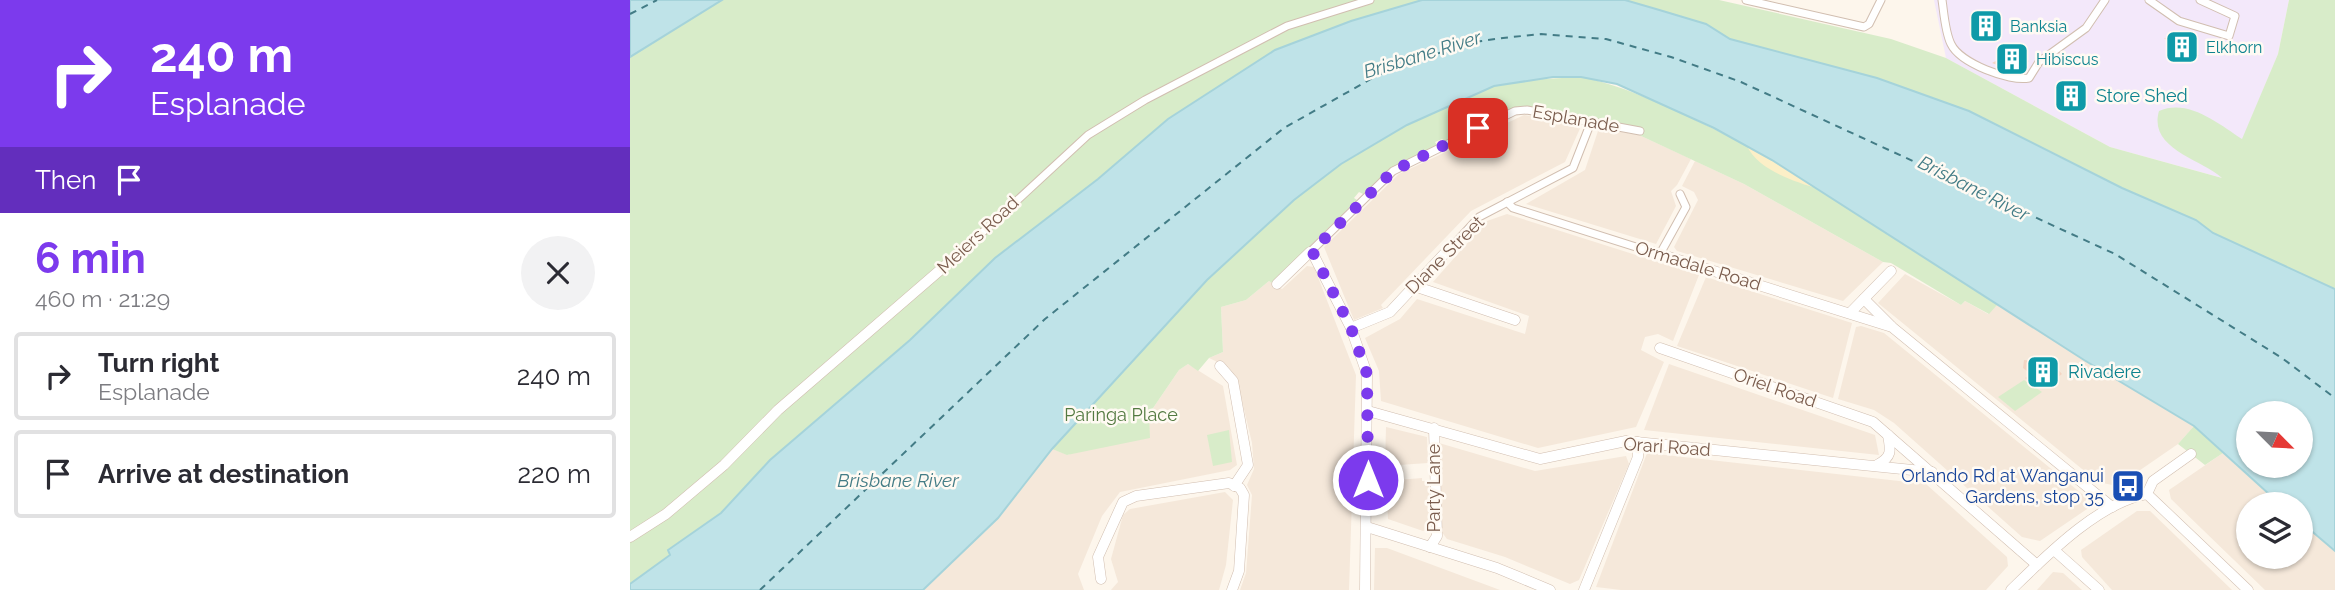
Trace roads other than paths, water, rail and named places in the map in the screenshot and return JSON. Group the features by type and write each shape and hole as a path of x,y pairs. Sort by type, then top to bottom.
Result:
{"street":[{"name":"Meiers Road","path":"630,537 666,514 714,474 778,410 992,225 1035,181 1088,135 1145,100 1287,26 1370,0"},
{"path":"1746,0 1864,27 1869,24 1881,0"},
{"path":"1942,0 1950,43 1956,51 2000,77 2018,80 2029,78 2035,73 2039,62 2086,28 2105,0"},
{"path":"2149,0 2179,20 2229,36 2235,16 2200,0"},
{"name":"Esplanade","path":"1277,284 1393,171 1503,116 1521,110 1640,131"},
{"name":"Diane Street","path":"1351,328 1390,312 1473,221 1575,166 1591,122"},
{"path":"1660,254 1686,207 1680,194"},
{"name":"Ormadale Road","path":"1507,202 1513,208 1892,327"},
{"path":"1312,251 1351,328 1367,374 1366,590"},
{"path":"1850,313 1891,271"},
{"path":"1413,286 1515,320"},
{"name":"Ormadale Road","path":"1864,299 1892,327 2112,507"},
{"name":"Oriel Road","path":"1660,348 1873,422 2036,565"},
{"path":"1220,366 1233,381 1248,466 1234,486"},
{"name":"Orari Road","path":"1368,411 1540,459 1626,441 1932,472"},
{"name":"Party Lane","path":"1430,547 1437,536 1434,428"},
{"path":"1875,466 1887,460 1891,453 1887,433"},
{"path":"1584,590 1638,457 1638,442"},
{"path":"2147,494 2153,481 2190,454"},
{"path":"1101,579 1098,557 1123,502 1149,494 1229,483 1244,495 1239,571 1232,590"},
{"path":"2011,590 2054,550 2112,507 2138,493 2147,494 2248,590"},
{"path":"1367,527 1550,590"},
{"path":"2054,550 2099,590"}],"water":[{"path":"630,0 722,0 630,57"},
{"name":"Brisbane River","path":"1422,0 1625,0 1706,24 1730,39 1877,78 1969,111 2122,188 2196,220 2213,233 2335,289 2335,551 2313,532 2313,492 2267,492 2251,478 2314,478 2314,401 2236,401 2236,464 2194,426 2084,360 1772,160 1714,128 1617,84 1581,77 1553,77 1494,86 1407,125 1341,164 1294,200 1207,280 1052,449 998,518 923,590 630,590 630,584 670,555 668,550 721,513 770,460 910,340 995,258 1098,179 1168,119 1275,50 1351,21"}],"place":[{"name":"Banksia","path":"1986,26"},
{"name":"Elkhorn","path":"2182,47"},
{"name":"Hibiscus","path":"2012,59"},
{"name":"Store Shed","path":"2071,96"},
{"name":"Rivadere","path":"2043,372"},
{"name":"Orlando Rd at Wanganui Gardens, stop 35","path":"2128,486"}],"park label":[{"name":"Paringa Place","path":"1121,415"}]}
